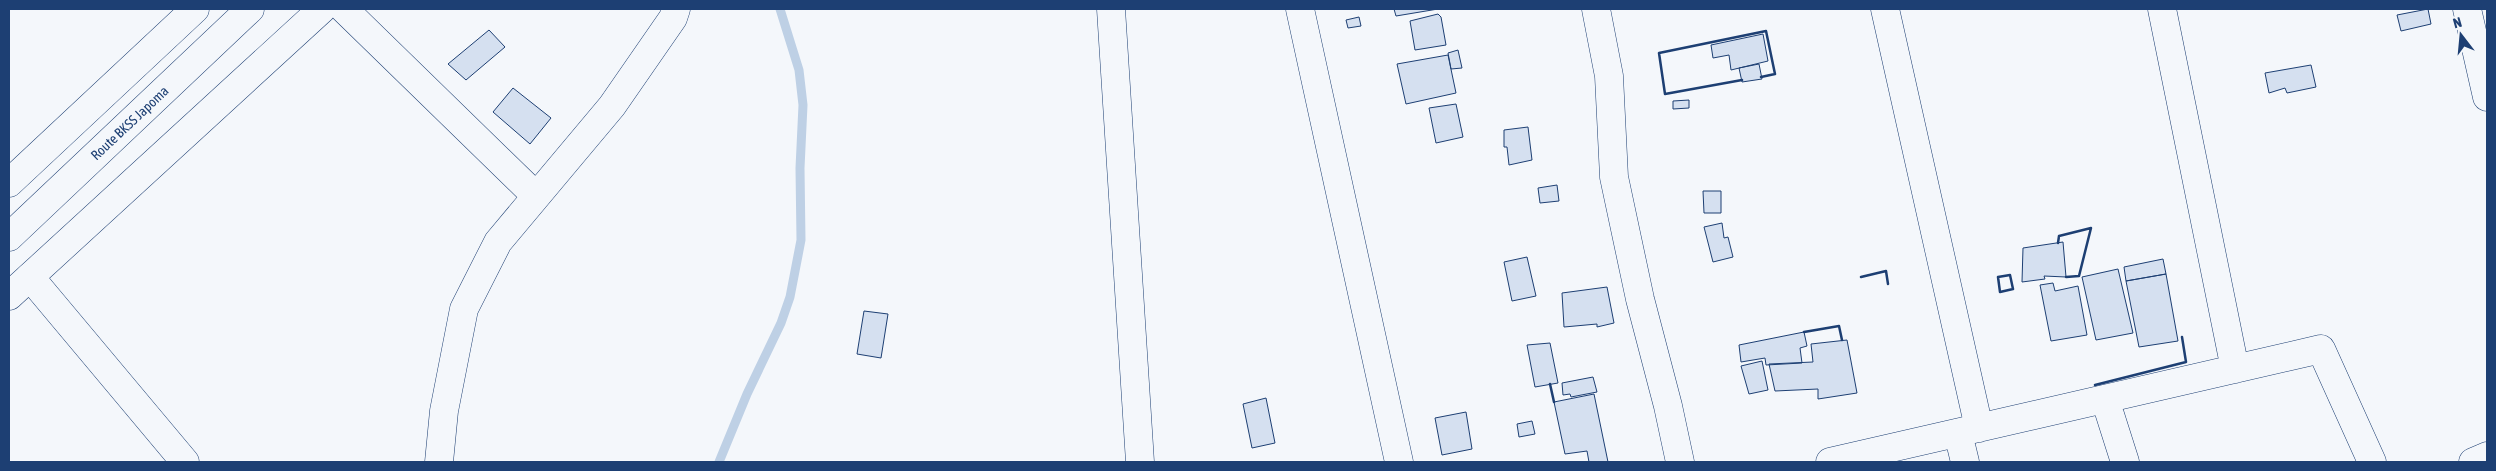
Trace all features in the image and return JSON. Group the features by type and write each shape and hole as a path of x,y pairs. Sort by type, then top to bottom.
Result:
{"street":[{"path":"9,182 195,9"},
{"name":"Route BKSS Japoma","path":"9,237 250,9"},
{"path":"9,296 322,9"},
{"path":"344,9 536,196"},
{"path":"439,462 444,411 464,309 498,242 612,106 676,9"},
{"path":"1111,9 1140,462"},
{"path":"1300,9 1398,462"},
{"path":"1596,9 1609,76 1614,177 1640,299 1668,406 1680,462"},
{"path":"1885,9 1969,430 1965,462"},
{"path":"2162,9 2235,369"},
{"path":"2467,9 2487,97"},
{"path":"30,277 185,462"},
{"path":"1830,462 2321,349 2372,462"},
{"path":"2105,399 2125,462"},
{"path":"2473,462 2487,456"}],"building":[{"path":"1394,9 1438,9 1396,16"},
{"path":"2428,9 2431,24 2401,31 2397,15"},
{"path":"1438,14 1441,17 1446,45 1415,50 1410,21"},
{"path":"1359,17 1361,26 1348,28 1346,20"},
{"path":"489,30 505,47 466,80 448,64"},
{"path":"1763,34 1768,61 1731,70 1729,55 1713,58 1711,45"},
{"path":"1458,50 1462,68 1451,69 1448,53"},
{"path":"1448,55 1456,93 1406,104 1397,64"},
{"path":"1759,64 1762,79 1742,82 1739,68"},
{"path":"2311,65 2316,87 2287,93 2285,88 2269,93 2265,73"},
{"path":"513,88 551,118 530,144 493,112"},
{"path":"1689,100 1689,108 1673,109 1673,101"},
{"path":"1456,104 1463,137 1436,143 1429,108"},
{"path":"1528,127 1532,160 1509,165 1507,147 1504,147 1504,130"},
{"path":"1557,185 1559,201 1540,203 1538,188"},
{"path":"1703,191 1721,191 1721,213 1704,213"},
{"path":"1722,223 1724,238 1728,237 1733,257 1713,262 1704,227"},
{"path":"2063,242 2066,277 2044,276 2045,279 2022,282 2023,248"},
{"path":"1527,257 1536,296 1512,301 1504,262"},
{"path":"2163,259 2166,274 2126,281 2124,267"},
{"path":"2118,269 2133,333 2096,340 2082,277"},
{"path":"2166,274 2178,341 2139,347 2126,281"},
{"path":"2053,283 2055,291 2078,286 2087,335 2051,341 2040,285"},
{"path":"1607,287 1614,323 1597,327 1597,324 1564,327 1562,293"},
{"path":"864,311 888,314 881,358 857,354"},
{"path":"1804,332 1807,346 1800,348 1802,363 1766,365 1765,358 1741,362 1739,345"},
{"path":"1847,340 1857,393 1818,399 1818,389 1775,391 1769,364 1813,362 1811,344"},
{"path":"1550,343 1558,383 1535,387 1527,345"},
{"path":"1762,361 1768,390 1749,394 1741,366"},
{"path":"1593,377 1597,392 1571,397 1570,394 1563,395 1562,383"},
{"path":"1594,394 1608,462 1589,462 1587,451 1565,454 1554,402"},
{"path":"1266,398 1275,443 1252,448 1243,404"},
{"path":"1466,412 1472,449 1442,455 1435,418"},
{"path":"1532,421 1535,434 1519,437 1517,424"}],"waterway":[{"path":"719,462 747,394 781,323 790,297 801,240 800,168 803,105 799,70 780,9"}],"wall":[{"path":"1742,80 1665,94 1659,53 1766,31 1775,74 1761,77"},
{"path":"2058,243 2059,236 2091,228 2079,276 2066,277"},
{"path":"1861,277 1886,271 1888,284"},
{"path":"2010,275 2013,289 2000,292 1998,277 2010,275"},
{"path":"1804,332 1839,326 1842,340"},
{"path":"2095,385 2186,362 2182,337"},
{"path":"1550,384 1554,402"}]}
